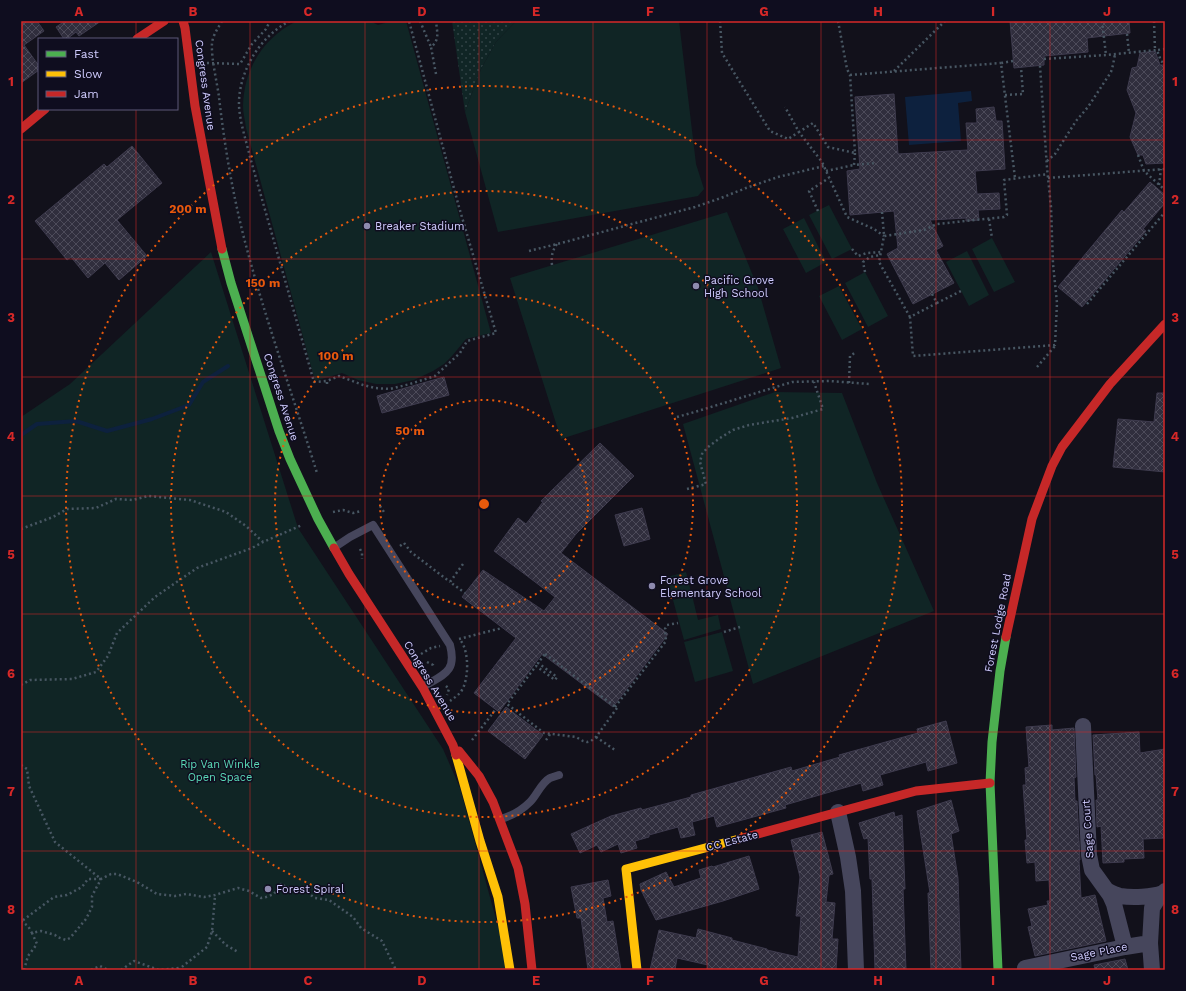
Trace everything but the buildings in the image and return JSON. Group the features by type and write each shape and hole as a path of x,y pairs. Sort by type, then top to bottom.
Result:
{"street":[{"path":"138,38 164,21"},
{"name":"Congress Avenue","path":"183,21 196,113 222,249 279,431 290,459 318,518 334,547 349,574 423,688 453,745 480,841 498,897 510,970"},
{"path":"21,129 44,110"},
{"name":"Forest Lodge Road","path":"998,970 990,783 992,742 1005,641 1032,519 1052,466 1062,447 1110,384 1165,324"},
{"name":"Sage Court","path":"1083,726 1088,855 1092,870 1108,891 1114,904 1126,947"},
{"name":"Congress Avenue","path":"453,745 464,756 479,776 493,802 518,868 525,904 532,970"},
{"name":"CC Estate","path":"637,970 626,869 916,791 990,783"},
{"path":"838,812 848,857 853,891 856,970"},
{"path":"1108,891 1121,896 1156,895 1164,892"},
{"path":"1152,970 1150,943 1152,908 1164,892"},
{"name":"Sage Place","path":"1025,968 1150,943"}],"lane":[{"path":"334,547 350,537 373,526 450,645 453,655 448,671 423,688"},
{"path":"500,820 516,813 530,802 545,782 550,778 559,775"}],"path":[{"path":"222,21 214,36 212,44 226,153 248,252 282,367 318,474"},
{"path":"214,63 240,64 252,44 266,29 270,21"},
{"path":"290,21 272,32 260,46 249,62 243,77 239,106 242,126 250,157 314,382 327,382 339,376 364,385 390,389 435,376 460,353 467,341 496,333 459,207 409,21"},
{"path":"420,21 431,47 436,74"},
{"path":"431,47 436,44 438,38 436,21"},
{"path":"720,21 722,53 770,131 788,139 813,123 828,147 855,153"},
{"path":"838,21 846,69 850,75 855,153 854,165"},
{"path":"893,72 945,21"},
{"path":"1102,21 1106,55"},
{"path":"1154,21 1156,50 1161,61 1165,64"},
{"path":"1127,34 1129,53"},
{"path":"1044,59 1165,49"},
{"path":"1047,161 1055,154 1076,121 1088,107 1111,72 1115,54"},
{"path":"850,75 1013,62"},
{"path":"1001,63 1014,178"},
{"path":"1037,367 1055,345 1057,304 1040,66"},
{"path":"1005,95 1023,94 1022,67"},
{"path":"785,107 799,132 822,162 847,217 874,229 884,236 924,230 937,224 1002,218 1007,215 1004,180 1048,174"},
{"path":"1138,155 1144,171 1165,190"},
{"path":"826,171 854,165 876,163"},
{"path":"529,251 695,207 772,179 824,166"},
{"path":"1158,185 1161,169"},
{"path":"1048,178 1165,169"},
{"path":"818,211 809,191 829,178"},
{"path":"882,212 884,236 879,262 910,318 913,356 1055,345"},
{"path":"1087,304 1165,212"},
{"path":"989,219 992,238"},
{"path":"552,265 551,257 557,244"},
{"path":"852,249 858,256 867,253 881,252"},
{"path":"865,272 863,262 870,257 880,255"},
{"path":"910,318 961,291"},
{"path":"932,294 937,303"},
{"path":"848,383 850,356 856,352"},
{"path":"677,416 792,382 829,381 869,384"},
{"path":"688,489 706,484 700,462 702,454 708,447 733,430 749,425 792,418 823,409 814,382"},
{"path":"21,529 54,517 67,509 96,508 116,499 133,500 148,496 190,500 226,512 246,526 263,542"},
{"path":"380,506 384,512"},
{"path":"335,516 332,512 336,510 353,513 361,511"},
{"path":"21,685 30,680 72,679 96,672 108,656 116,633 155,597 197,568 252,548 318,518"},
{"path":"400,546 404,543 411,552 465,593"},
{"path":"450,582 463,564"},
{"path":"615,707 545,654 538,663 557,677 555,680 536,666 507,704 544,733 576,737 587,742 591,741 666,641 665,629 667,625 678,623"},
{"path":"724,632 740,627"},
{"path":"460,639 502,628"},
{"path":"422,654 431,648 440,646"},
{"path":"471,742 496,709"},
{"path":"546,740 550,734"},
{"path":"596,736 615,750"},
{"path":"21,765 27,769 29,786 55,842 101,879"},
{"path":"24,970 28,956 37,944 28,926 21,921 54,897 67,895 82,887 88,879 101,879 111,874 116,874 137,882 156,894 175,896 186,894 204,897 238,888 249,891 261,898 274,894 280,884 283,884 285,887 305,891 315,898 329,900 353,917 361,928 382,940 396,970"},
{"path":"32,933 41,931 55,935 57,938 66,940 70,938 86,919 92,907 92,896 101,879"},
{"path":"178,970 206,947 212,931 215,895"},
{"path":"212,931 226,945 238,952"},
{"path":"121,970 134,961 159,970 181,968"},
{"path":"91,970 100,966 108,970"}],"green space":[{"name":"Breaker Stadium","path":"297,21 370,21 378,25 392,21 406,21 491,333 466,339 444,364 414,380 395,384 376,384 358,380 342,373 315,381 246,128 243,109 244,92 247,79 258,55 275,36"},
{"path":"452,21 516,21 496,42 481,69 465,112"},
{"path":"516,21 679,21 696,164 704,189 698,196 498,232 465,112 481,69 496,42"},
{"path":"829,205 852,249 832,259 809,215"},
{"path":"727,212 758,288 781,368 561,439 510,278"},
{"path":"804,218 826,262 806,273 783,229"},
{"path":"992,238 1015,282 994,292 972,249"},
{"path":"967,251 989,295 969,306 946,262"},
{"name":"Rip Van Winkle Open Space","path":"211,252 298,528 443,749 460,788 510,970 21,970 21,417 70,384"},
{"path":"865,272 888,316 868,327 845,283"},
{"path":"839,286 862,329 842,340 819,296"},
{"path":"775,392 842,393 877,483 934,611 753,684 683,424"},
{"path":"686,572 691,592 672,597 667,577"},
{"path":"692,595 698,620 718,615 721,629 684,640 673,600"},
{"path":"722,632 733,671 695,682 684,642"}],"water":[{"path":"971,91 972,101 958,103 961,141 909,145 905,97"}],"waterway":[{"path":"21,435 37,424 76,421 107,431 152,419 189,405 203,382 228,366"}],"traffic: fast":[{"path":"222,249 231,283 279,431 290,459 318,519 334,548"},
{"path":"998,970 990,783 992,742 1000,671 1006,637"}],"traffic: slow":[{"path":"456,755 480,841 498,897 510,970"},
{"path":"637,970 626,869 739,839"}],"traffic: jam":[{"path":"138,38 164,21"},
{"path":"183,21 195,106 222,249"},
{"path":"21,129 44,110"},
{"path":"1006,637 1032,519 1052,466 1062,447 1110,384 1165,324"},
{"path":"334,548 349,574 423,688 453,745 456,755"},
{"path":"459,751 479,776 493,802 518,868 525,904 532,970"},
{"path":"739,839 916,791 990,783"}],"place":[{"name":"Breaker Stadium","path":"367,226"},
{"name":"Pacific Grove High School","path":"696,286"},
{"name":"Forest Grove Elementary School","path":"652,586"},
{"name":"Forest Spiral","path":"268,889"}]}
